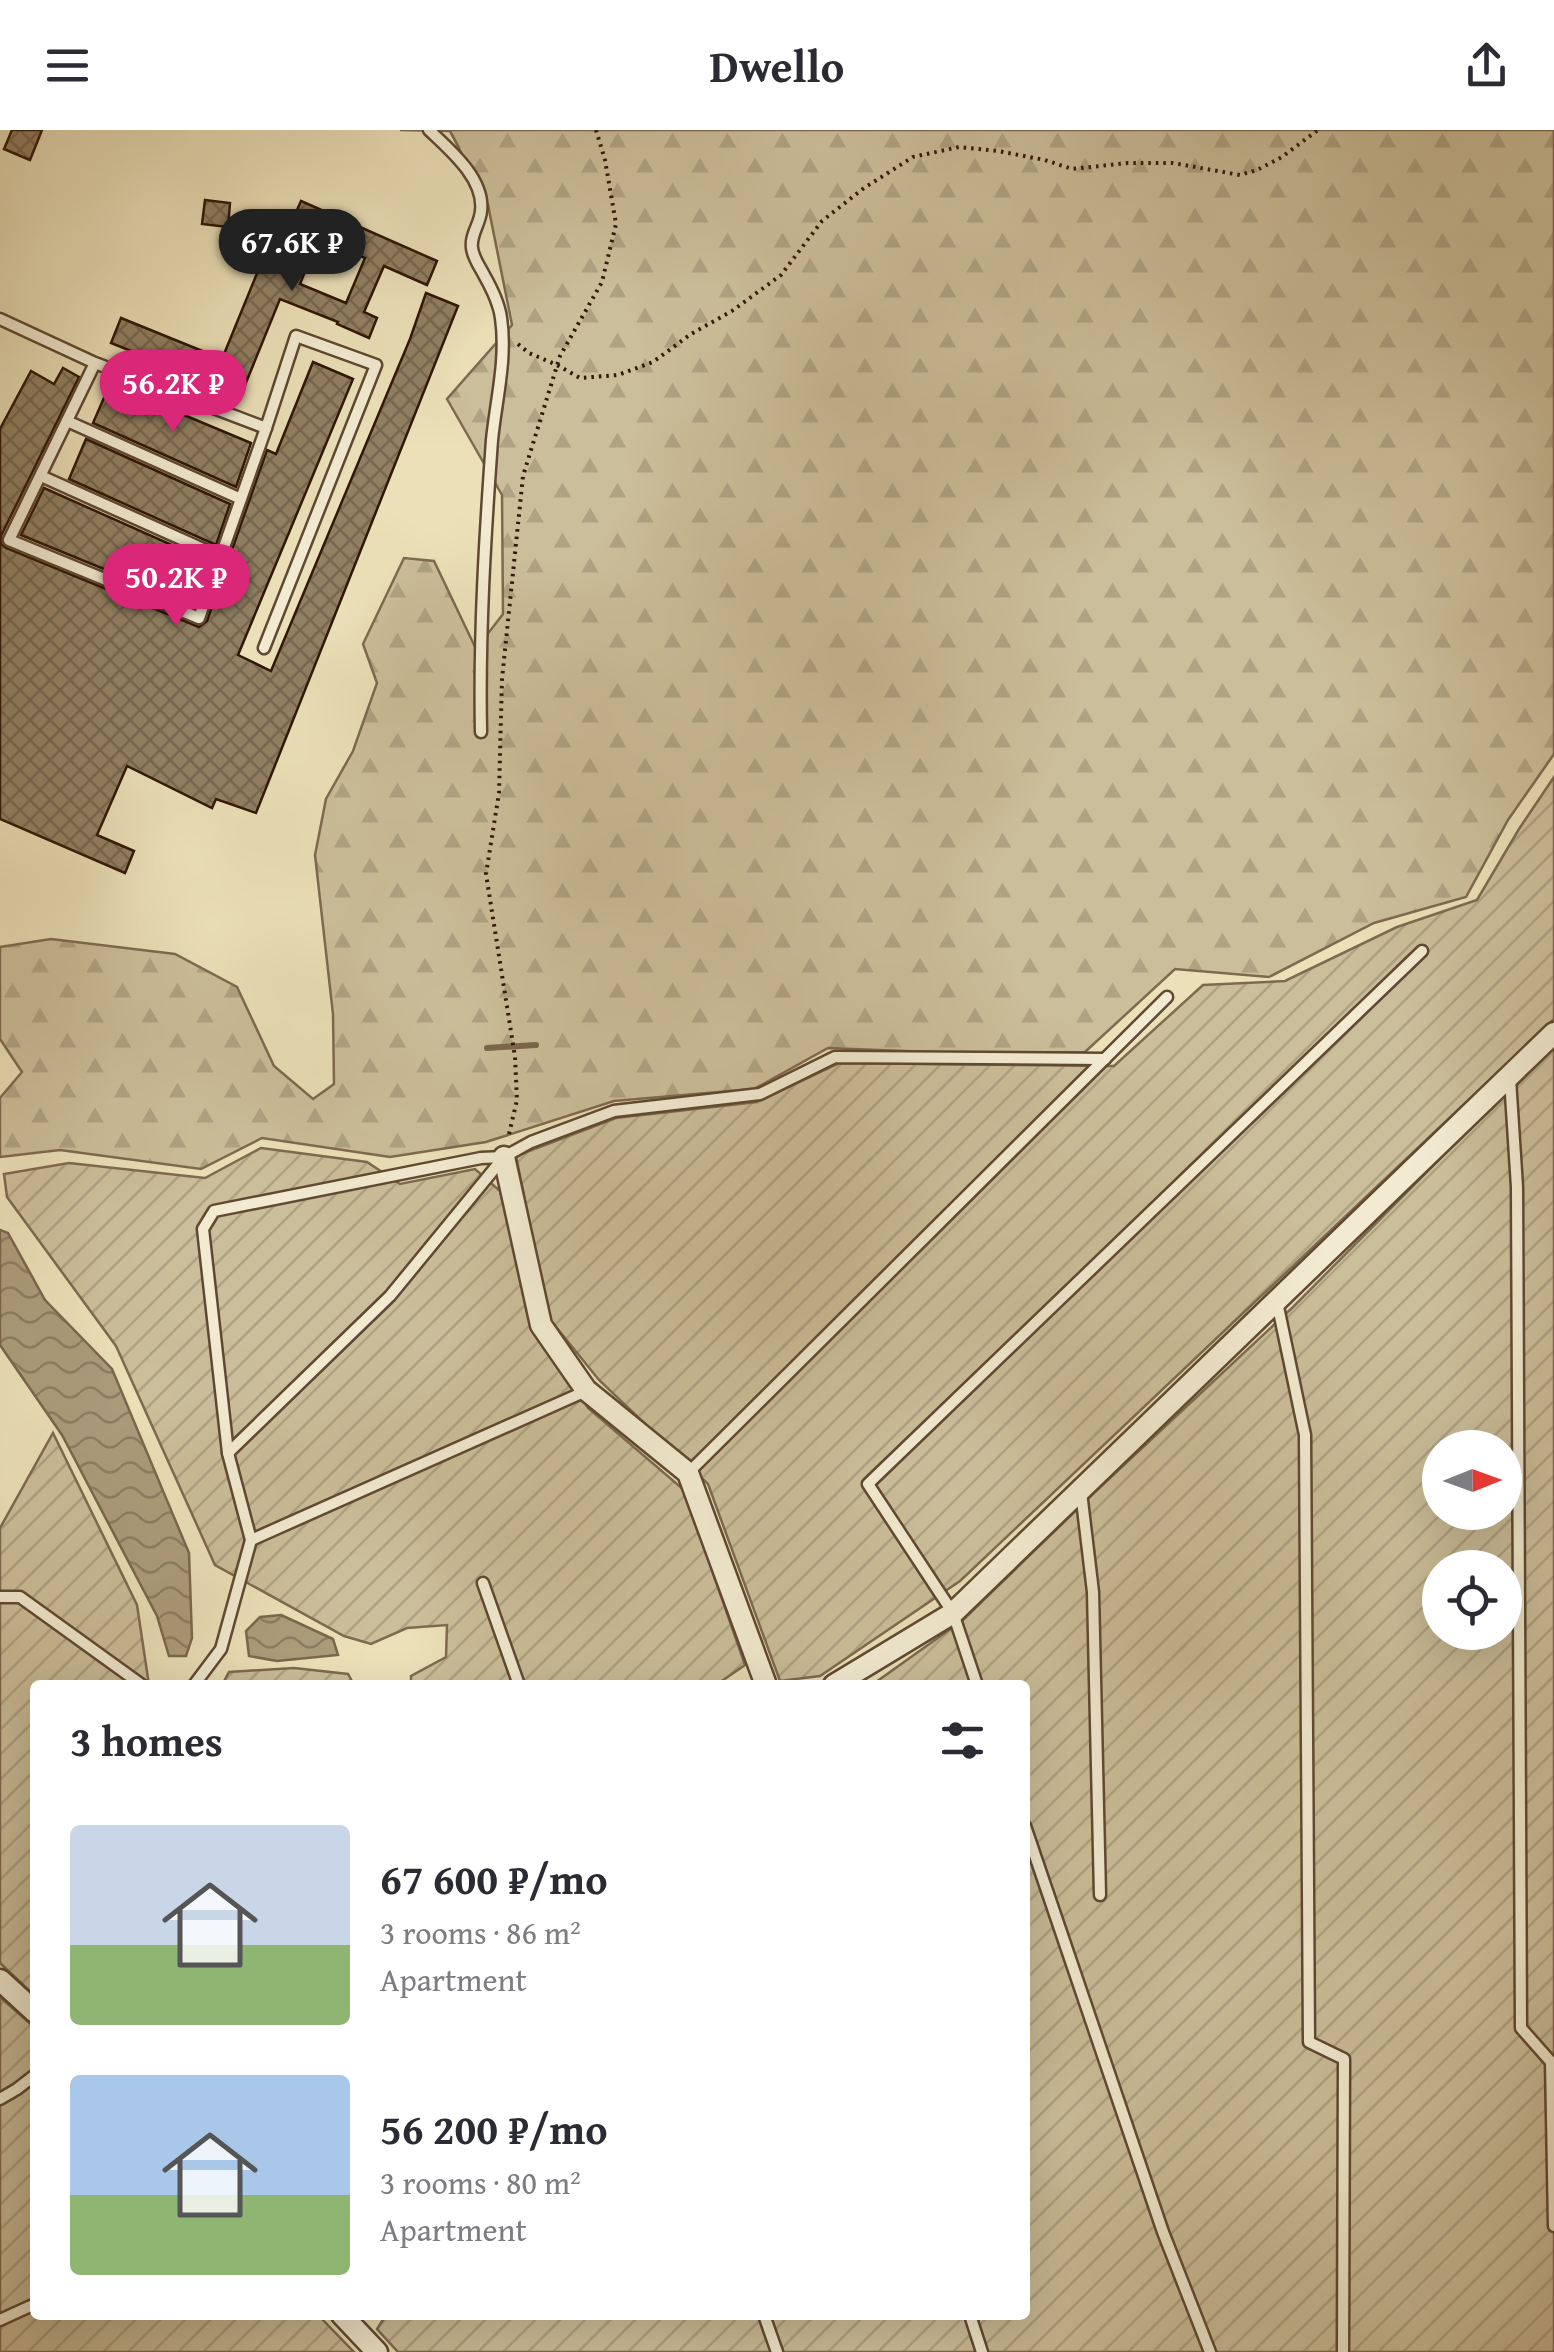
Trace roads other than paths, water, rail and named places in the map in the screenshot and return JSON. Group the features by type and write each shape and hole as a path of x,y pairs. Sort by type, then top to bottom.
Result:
{"street":[{"path":"842,1680 952,1613 1554,1033"},
{"path":"504,1157 541,1325 586,1390 688,1472 764,1680"},
{"path":"0,1980 30,2007"},
{"path":"362,2323 378,2352"}],"lane":[{"path":"429,130 473,178 479,193 482,210 471,244 496,297 501,320 502,368 488,504 481,732"},
{"path":"0,319 95,363 266,428"},
{"path":"95,363 10,540 200,618 296,336 376,365 264,648"},
{"path":"67,421 241,499"},
{"path":"41,476 221,556"},
{"path":"975,1680 952,1613 868,1484 1422,951"},
{"path":"688,1472 1167,997"},
{"path":"228,1453 390,1296 504,1157 530,1142 614,1111 760,1094 835,1056 1105,1059"},
{"path":"1510,1073 1517,1188 1520,2028 1551,2062 1554,2226"},
{"path":"198,1680 221,1648 250,1540 228,1453 203,1229 214,1211 480,1158 504,1157"},
{"path":"1277,1301 1304,1435 1310,2042 1344,2059 1343,2352"},
{"path":"250,1540 586,1390"},
{"path":"1080,1490 1094,1592 1100,1895"},
{"path":"483,1583 517,1680"},
{"path":"0,1597 20,1598 135,1680"},
{"path":"1030,1841 1163,2232 1210,2352"},
{"path":"0,2099 30,2079"},
{"path":"0,2320 30,2306"},
{"path":"766,2320 777,2352"},
{"path":"972,2320 982,2352"}],"water":[{"path":"0,1230 8,1233 45,1300 112,1369 189,1553 192,1638 186,1656 169,1656 157,1616 62,1435 0,1345"},
{"path":"281,1615 333,1639 338,1655 277,1661 249,1656 246,1631 260,1617"}],"waterway":[{"path":"487,1048 536,1045"}]}
